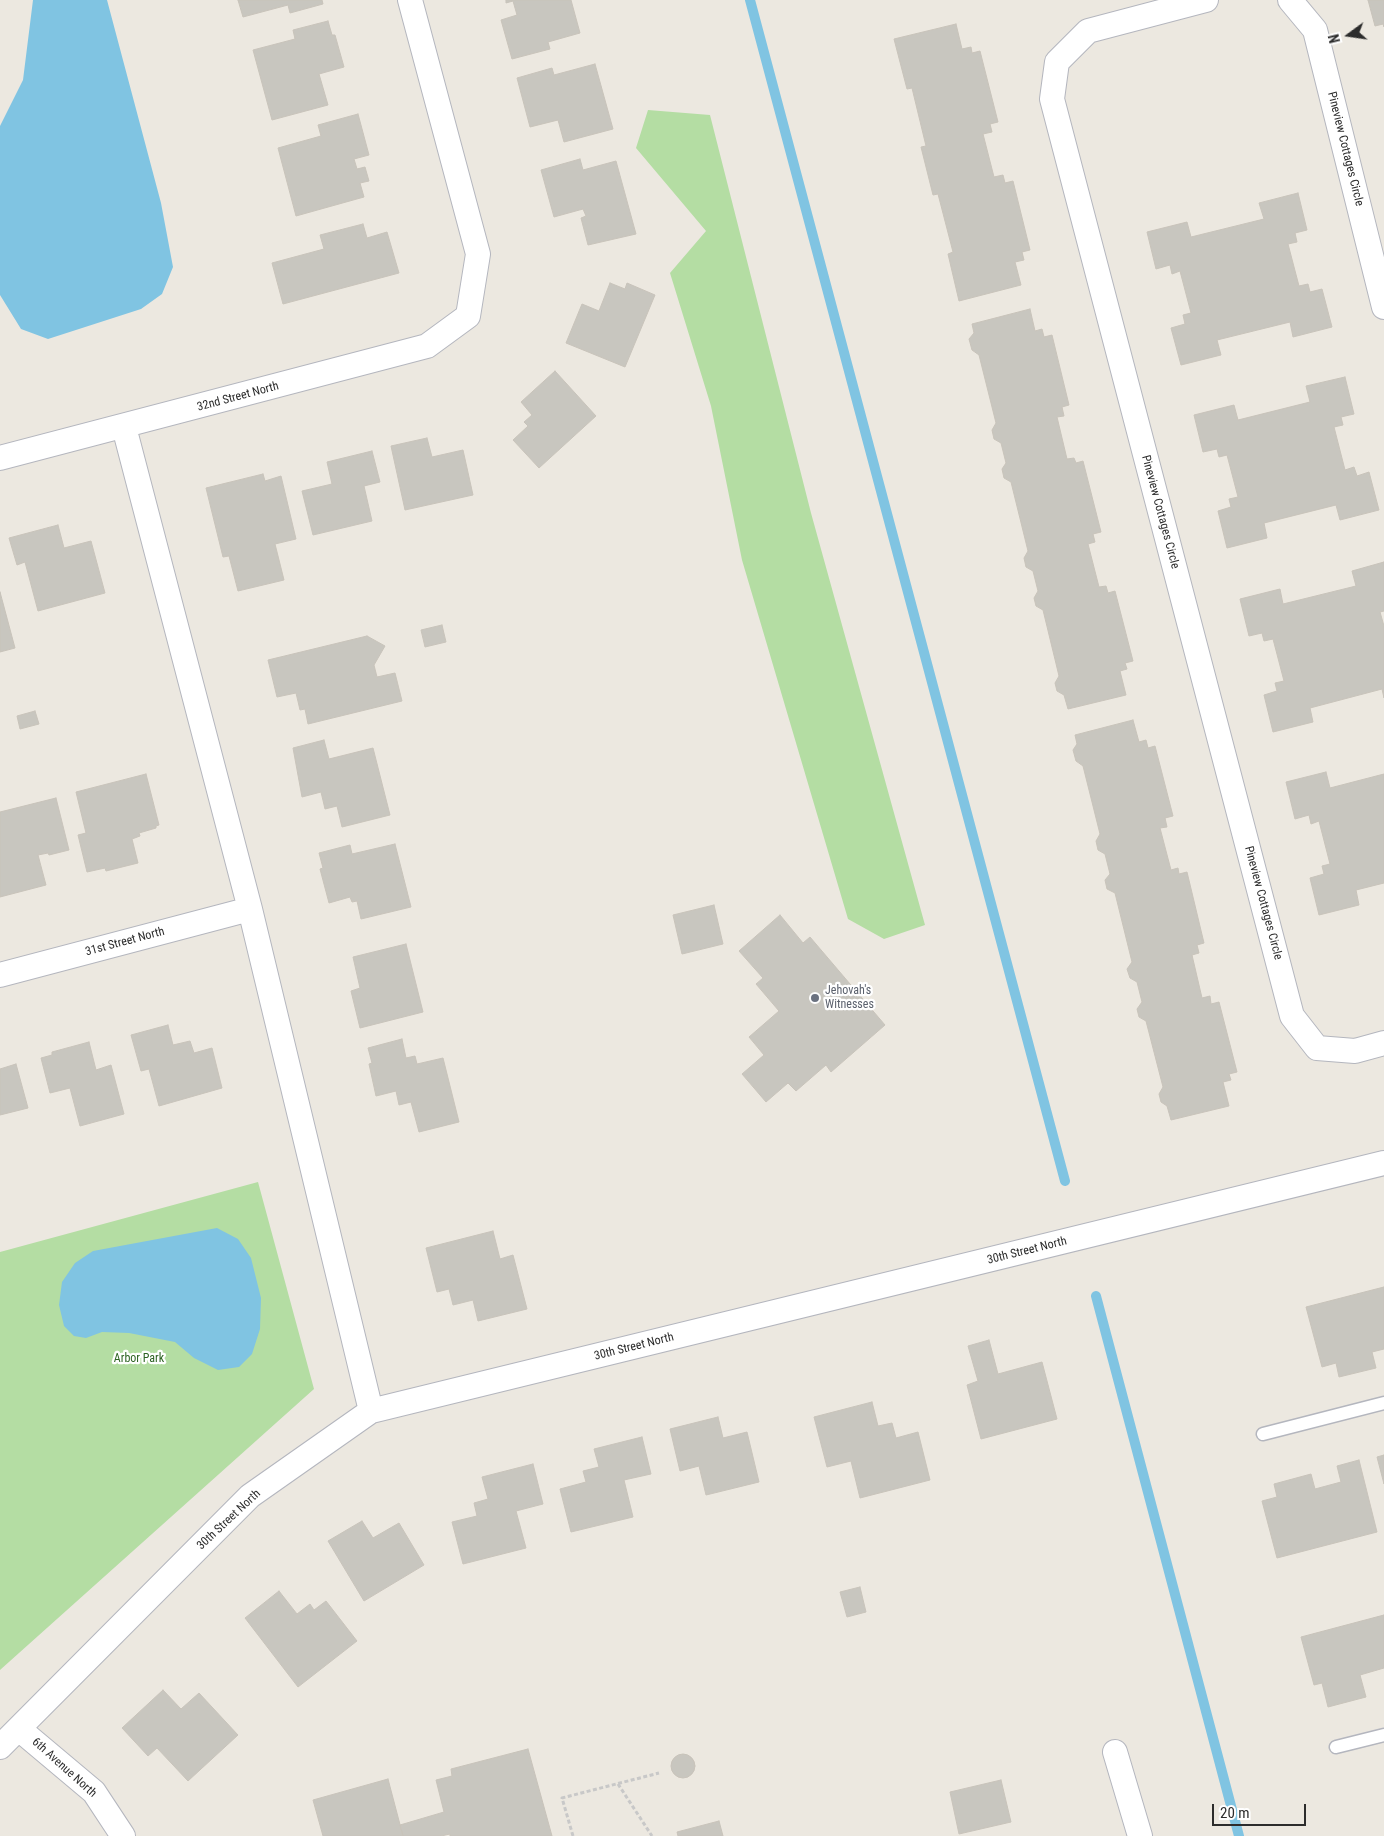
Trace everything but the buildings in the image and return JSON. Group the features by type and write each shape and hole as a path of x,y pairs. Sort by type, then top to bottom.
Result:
{"street":[{"name":"32nd Street North","path":"0,458 427,346 468,316 478,254 410,0"},
{"name":"Pineview Cottages Circle","path":"1206,0 1088,31 1057,62 1052,98 1292,1016 1317,1048 1356,1051 1384,1043"},
{"name":"Pineview Cottages Circle","path":"1290,0 1315,30 1384,307"},
{"path":"124,427 250,909 371,1411"},
{"name":"31st Street North","path":"0,975 250,909"},
{"name":"30th Street North","path":"0,1746 250,1496 371,1411 1384,1163"},
{"name":"6th Avenue North","path":"19,1728 94,1792 123,1836"},
{"path":"1115,1752 1140,1836"}],"lane":[{"path":"1263,1434 1384,1403"},
{"path":"1336,1747 1384,1735"}],"path":[{"path":"573,1836 562,1798 659,1773"},
{"path":"618,1784 652,1836"}],"green space":[{"path":"648,110 710,115 811,513 925,925 884,939 848,919 742,560 711,406 670,273 706,231 636,148"},
{"name":"Arbor Park","path":"258,1182 314,1389 0,1670 0,1252"}],"water":[{"path":"33,0 107,0 161,203 173,267 162,294 141,309 48,339 21,329 0,295 0,126 23,80"},
{"path":"217,1228 238,1239 251,1258 261,1298 260,1329 252,1354 239,1367 218,1370 194,1358 175,1342 129,1333 102,1332 86,1338 74,1336 64,1326 59,1305 62,1282 75,1263 93,1251"}],"waterway":[{"path":"750,0 1065,1181"},
{"path":"1096,1296 1239,1836"}],"place":[{"name":"Jehovah's Witnesses","path":"815,998"}]}
